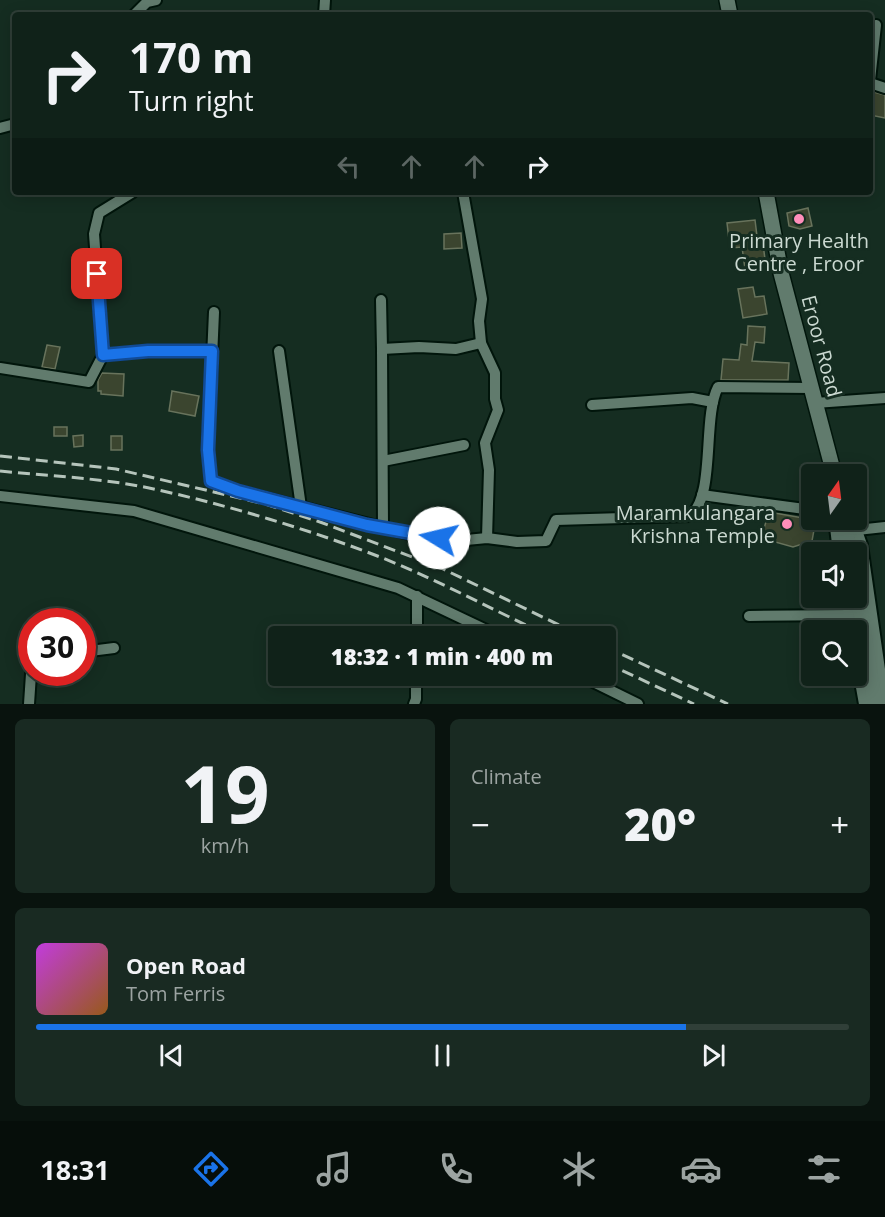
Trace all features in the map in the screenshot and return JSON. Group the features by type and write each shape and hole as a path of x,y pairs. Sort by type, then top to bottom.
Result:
{"main road":[{"name":"Eroor Road","path":"767,195 781,273 831,464"},
{"path":"860,608 875,704"}],"street":[{"path":"137,12 147,2 156,0"},
{"path":"873,54 876,25"},
{"path":"0,368 89,382 103,355 94,234 99,213 128,195"},
{"path":"464,195 482,299 479,321 481,343 495,373 495,399 498,410 485,443 489,470 486,538"},
{"path":"381,300 383,528"},
{"path":"214,312 208,450 211,481 238,491 383,528 456,541 486,538 517,542 546,541 556,520 690,516 695,512 702,495 712,402 718,387 813,396 885,398"},
{"path":"382,349 420,347 456,350 481,343"},
{"path":"103,355 148,351 212,351"},
{"path":"279,351 301,507"},
{"path":"592,405 693,398 712,402"},
{"path":"383,461 464,445"},
{"path":"702,495 801,508"},
{"path":"0,496 134,511 398,588 478,626"},
{"path":"867,529 885,527"},
{"path":"857,530 880,633 885,704"},
{"path":"417,596 417,626"},
{"path":"848,608 850,620"},
{"path":"749,616 849,615"},
{"path":"96,650 114,648"},
{"path":"29,704 30,686"},
{"path":"414,704 416,686"},
{"path":"602,686 639,704"},
{"path":"861,686 864,704"}],"building":[{"path":"873,92 885,95 885,118 873,116"},
{"name":"Primary Health Centre , Eroor","path":"808,208 812,226 800,229 789,226 787,213"},
{"path":"755,220 757,236 762,236 766,267 745,269 742,247 730,248 727,223"},
{"path":"461,233 462,248 444,249 444,234"},
{"path":"753,287 755,297 764,296 767,314 743,318 738,289"},
{"path":"748,326 765,327 764,343 755,342 752,361 789,363 788,380 721,380 723,359 739,360 741,344 747,345"},
{"path":"47,345 60,347 55,369 42,367"},
{"path":"102,373 124,374 123,396 101,394 101,391 98,391 98,380"},
{"path":"172,391 199,396 195,416 169,411"},
{"path":"54,427 67,427 67,436 54,436"},
{"path":"83,435 83,446 74,447 73,436"},
{"path":"111,436 122,436 122,450 111,450"},
{"name":"Maramkulangara Krishna Temple","path":"769,512 801,518 801,530 814,530 812,541 801,542 801,544 793,547 761,538"}],"railway":[{"path":"0,456 116,469 265,504 320,522 441,568 561,626"},
{"path":"0,471 149,488 266,518 402,566 528,626"},
{"path":"616,652 728,704"},
{"path":"616,668 694,704"}],"place":[{"name":"Primary Health Centre , Eroor","path":"799,219"},
{"name":"Maramkulangara Krishna Temple","path":"787,524"}],"route":[{"path":"97,274 103,355 148,351 212,351 208,450 211,481 238,491 367,525 439,538"}]}
